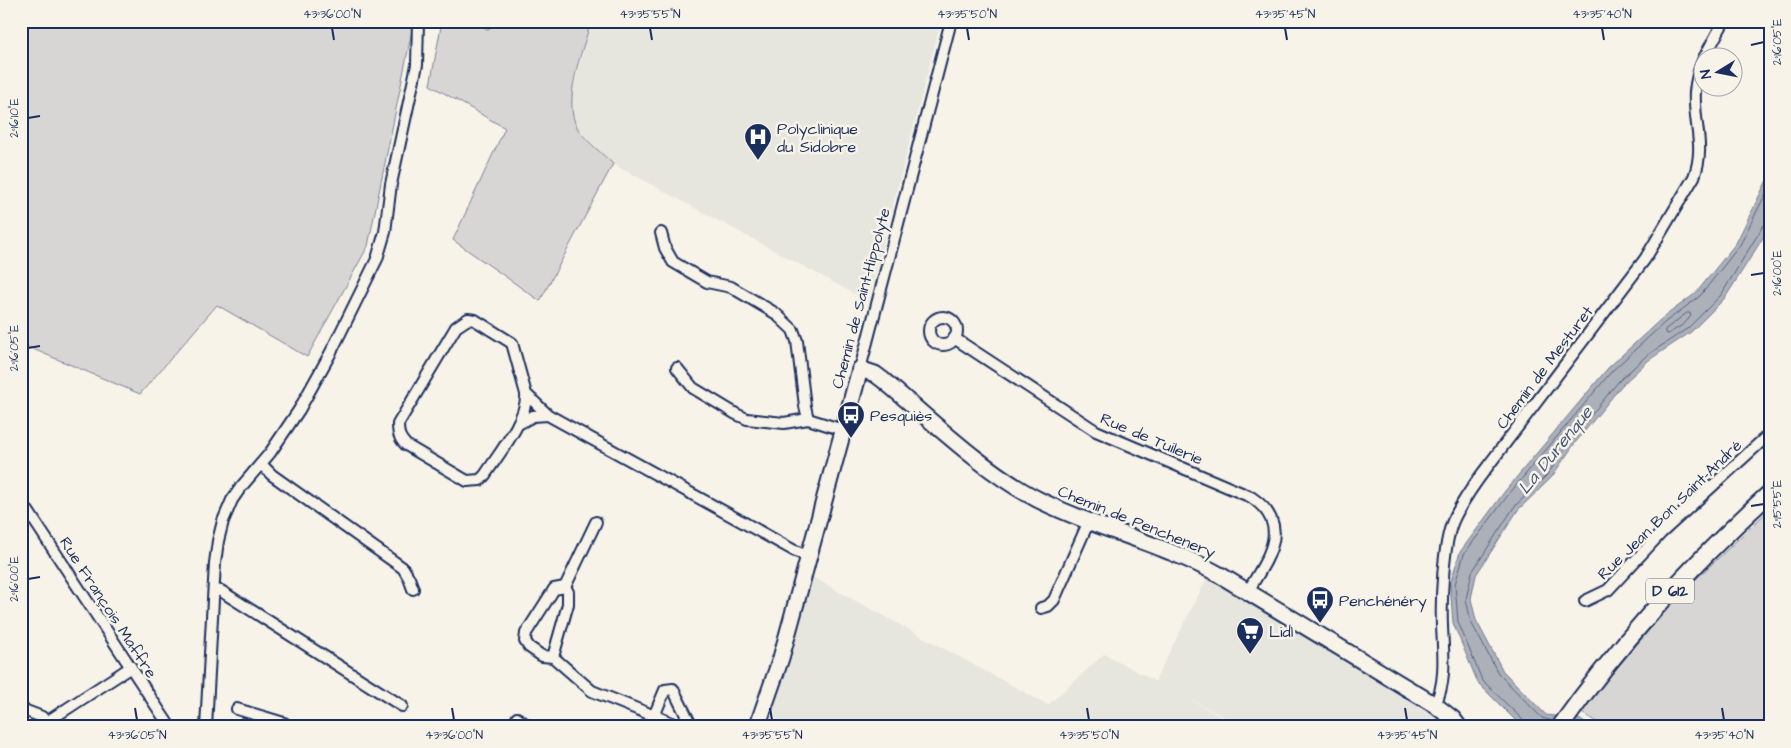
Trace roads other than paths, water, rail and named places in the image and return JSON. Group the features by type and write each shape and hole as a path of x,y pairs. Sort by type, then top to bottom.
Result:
{"main road":[{"name":"D 612","path":"1560,727 1580,699 1647,616 1693,567 1770,493"}],"street":[{"path":"206,727 217,548 223,521 232,500 241,487 288,429 327,361 370,274 382,245 388,218 390,184 416,64 418,21"},
{"name":"Chemin de Saint-Hippolyte","path":"757,727 781,658 810,557 951,21"},
{"name":"Chemin de Mesturet","path":"1709,48 1724,21"},
{"name":"Chemin de Mesturet","path":"1435,705 1442,681 1444,583 1448,537 1453,521 1472,487 1645,259 1694,177 1699,165 1700,152 1695,98"},
{"path":"661,233 665,248 673,262 707,282 731,287 785,321 797,341 804,406 808,419"},
{"path":"468,319 475,320 512,343 526,394 525,406 518,424 485,476 480,480 467,481 406,444 398,432 398,424 456,326 468,319"},
{"name":"Rue de Tuilerie","path":"954,338 1096,431 1259,502 1271,515 1273,542 1260,571 1248,591"},
{"path":"677,368 694,388 747,419 784,423 808,419 843,430"},
{"name":"Chemin de Penchenery","path":"860,368 883,380 961,446 1009,482 1038,500 1192,560 1248,591 1435,705 1453,719 1459,727"},
{"path":"526,394 548,415 742,520 793,550 810,557"},
{"path":"518,424 533,416 548,415"},
{"name":"Rue Jean Bon Saint-André","path":"1585,600 1608,590 1661,533 1768,438"},
{"path":"261,464 272,475 403,568 413,589"},
{"name":"Rue François Maffre","path":"21,505 28,511 170,727"},
{"path":"1041,608 1048,606 1054,600 1089,521"},
{"path":"565,587 596,522"},
{"path":"553,658 568,604 568,592 565,587"},
{"path":"565,587 554,589 526,633 525,641 529,647 542,656 553,658 592,691 682,727"},
{"path":"214,590 221,591 402,706"},
{"path":"42,724 131,667"},
{"path":"654,716 662,693 665,690 673,689 689,721 688,727"},
{"path":"21,709 42,717 42,724"},
{"path":"237,709 284,723 289,727"},
{"path":"517,718 530,727"}],"water":[{"name":"La Durenque","path":"1770,174 1770,222 1766,233 1725,298 1691,332 1649,360 1622,385 1575,443 1551,478 1518,510 1476,575 1471,599 1476,620 1503,671 1546,715 1579,719 1591,727 1522,727 1478,683 1453,623 1450,584 1460,552 1505,491 1608,368 1661,319 1696,293 1736,243"}],"place":[{"name":"Polyclinique du Sidobre","path":"758,161"},
{"name":"Pesquiès","path":"851,439"},
{"name":"Penchénéry","path":"1320,624"},
{"name":"Lidl","path":"1250,655"}]}
